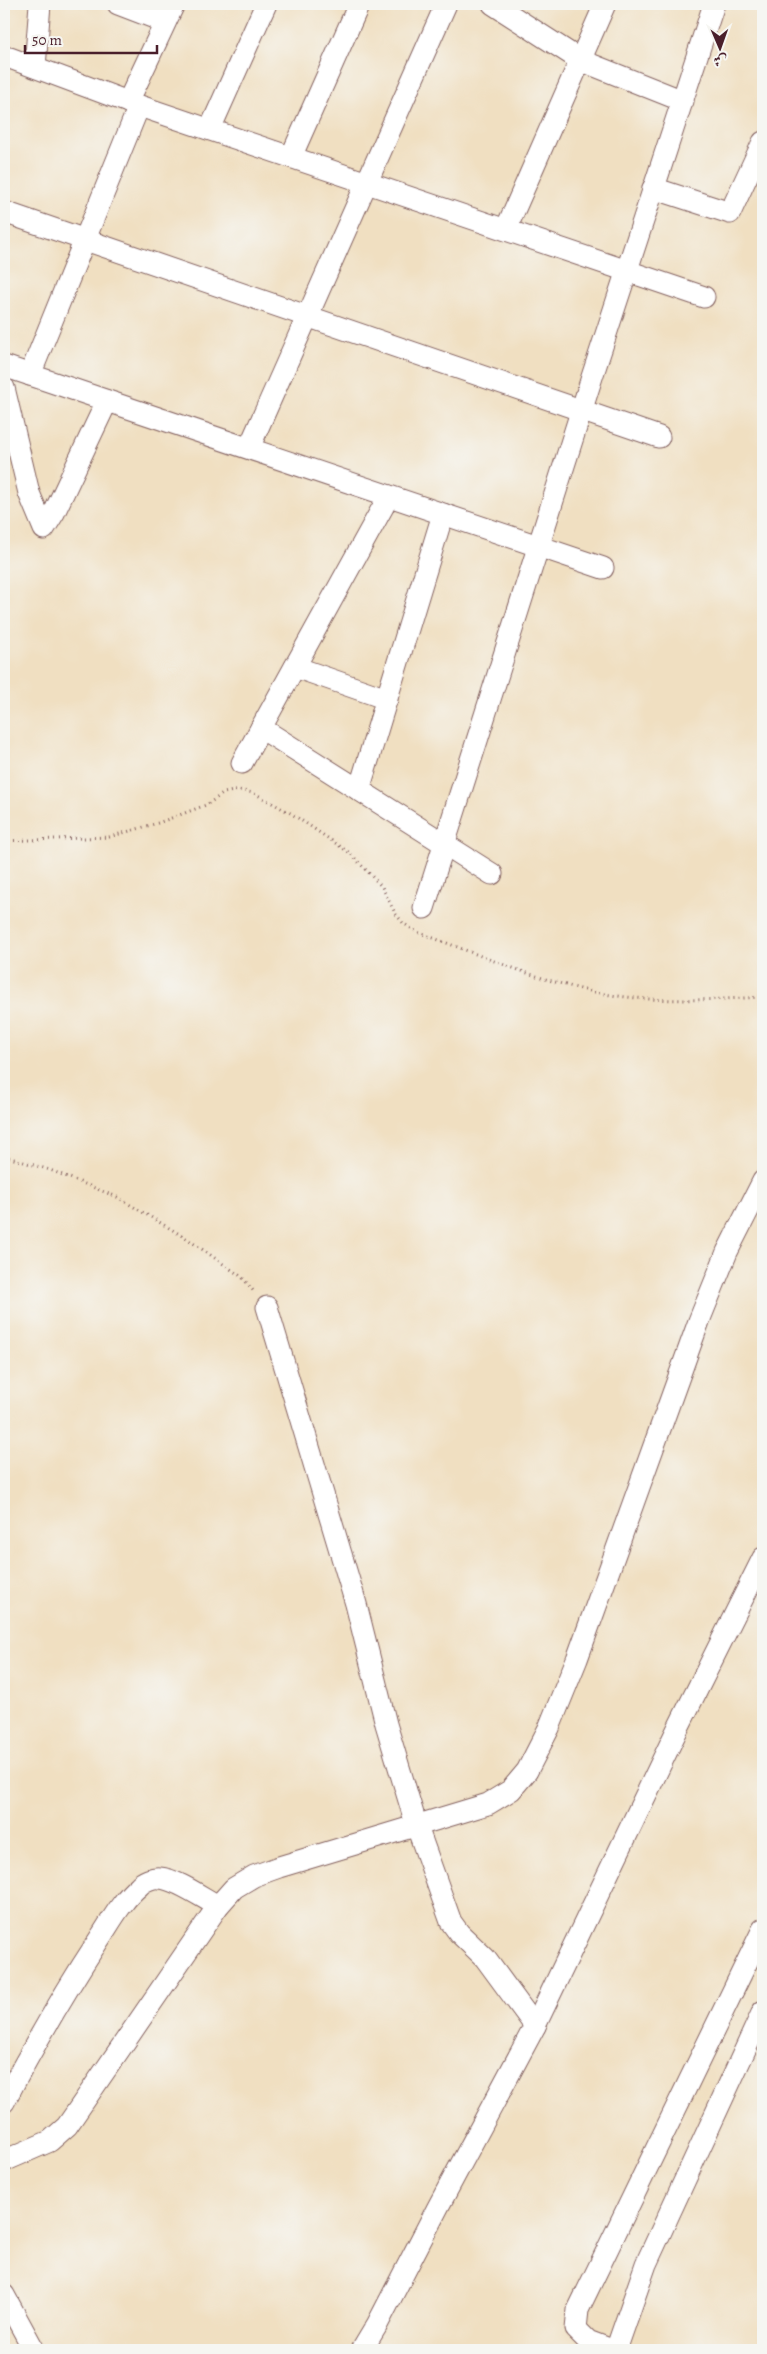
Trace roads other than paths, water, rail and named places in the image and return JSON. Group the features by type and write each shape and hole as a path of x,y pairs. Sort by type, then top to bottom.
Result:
{"street":[{"path":"35,67 40,4"},
{"path":"30,375 85,240 169,13 118,4"},
{"path":"210,129 266,4"},
{"path":"291,157 359,4"},
{"path":"249,448 446,4"},
{"path":"493,4 580,60 683,101"},
{"path":"506,230 605,4"},
{"path":"424,908 581,411 714,4"},
{"path":"10,58 134,104 704,296"},
{"path":"653,188 730,213 763,142"},
{"path":"4,212 659,438"},
{"path":"4,366 603,568"},
{"path":"4,388 29,493 44,529 54,513 108,401"},
{"path":"242,763 389,496"},
{"path":"359,790 443,514"},
{"path":"294,667 387,699"},
{"path":"261,728 492,874"},
{"path":"4,2160 50,2141 67,2126 218,1906 234,1888 254,1876 416,1824 488,1804 511,1790 527,1771 549,1728 577,1659 698,1321 727,1252 763,1181"},
{"path":"267,1307 356,1604 386,1724 416,1824 451,1922 459,1933 485,1958 535,2026"},
{"path":"362,2350 535,2026 678,1728 763,1558"},
{"path":"4,2102 41,2033 85,1961 122,1905 139,1885 160,1878 176,1883 218,1906"},
{"path":"763,1929 578,2310 576,2329 588,2341 614,2350 646,2264 763,2012"},
{"path":"4,2295 34,2350"}]}
